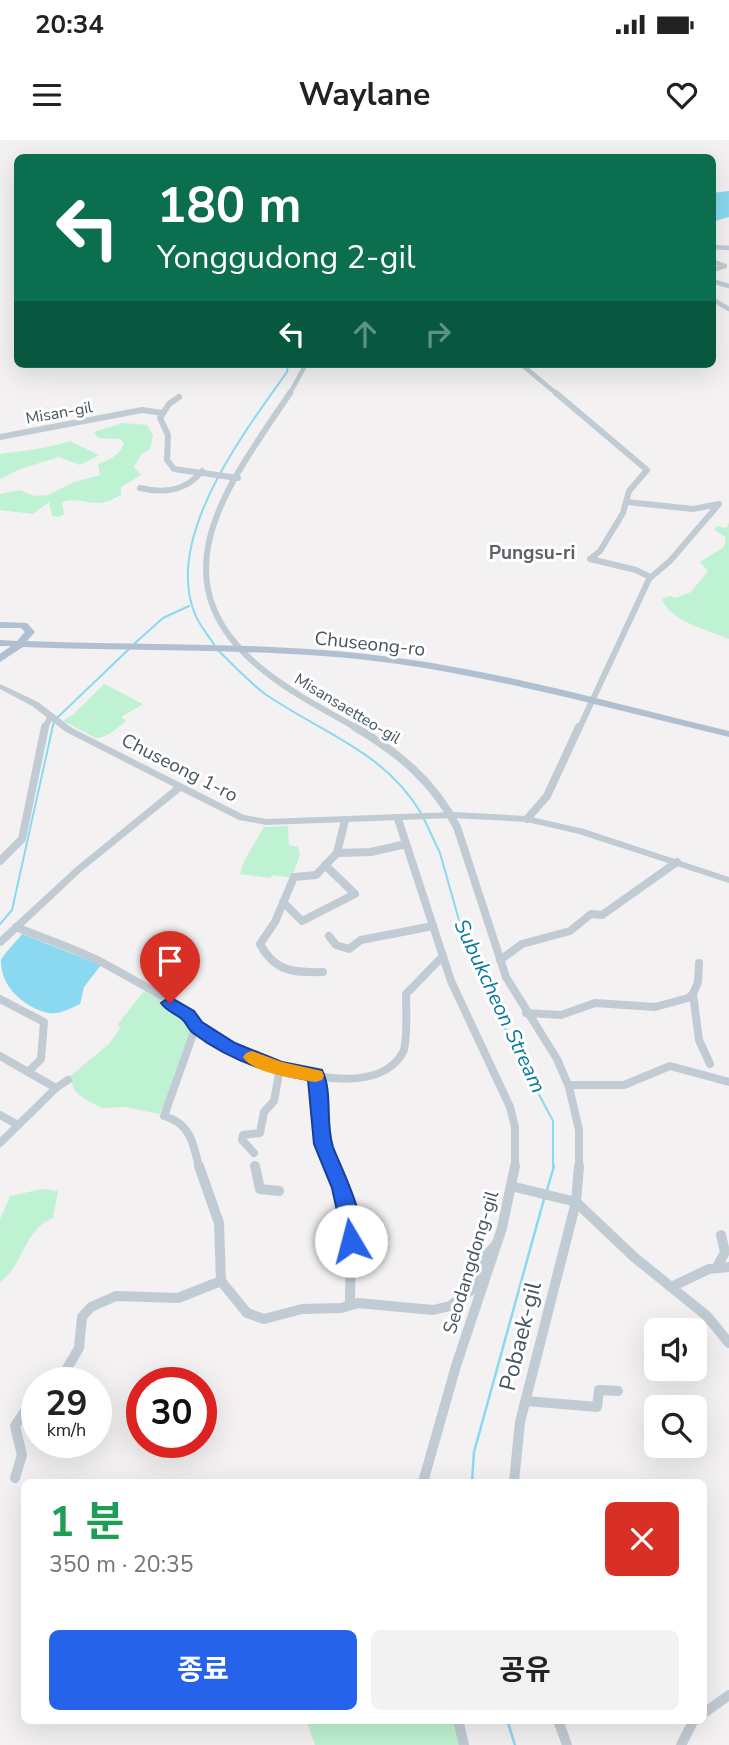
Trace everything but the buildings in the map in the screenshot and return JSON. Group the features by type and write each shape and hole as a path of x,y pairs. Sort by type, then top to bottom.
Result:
{"main road":[{"path":"0,625 24,625 30,632 18,646 0,659"},
{"name":"Chuseong-ro","path":"2,641 261,649 398,661 595,698 729,728"},
{"name":"Chuseong-ro","path":"595,698 729,734"}],"street":[{"name":"Misansaetteo-gil","path":"304,368 227,495 210,539 204,567 208,594 225,628 258,666 285,688 382,742 411,765 453,815"},
{"path":"526,368 647,470 629,491 627,502 604,546 590,559 598,564 643,573 650,578"},
{"path":"179,397 169,404 160,418 168,435 167,460 174,469 236,477"},
{"name":"Misan-gil","path":"0,437 142,410 163,413"},
{"path":"140,488 188,488 203,472"},
{"path":"527,819 547,796 650,578 678,553 719,504 693,509 627,502"},
{"name":"Chuseong 1-ro","path":"0,686 35,704 55,721 179,788 242,818 267,822 453,815"},
{"path":"0,860 22,839 45,726 55,721"},
{"path":"0,943 79,869 179,788"},
{"path":"573,1201 582,1152 569,1085 526,1013 500,960 453,815 527,819 581,831 729,880"},
{"name":"Seodangdong-gil","path":"400,818 406,844 460,1003 487,1049 509,1104 517,1140 511,1186 495,1245 455,1368 424,1479"},
{"path":"323,972 300,973 281,969 274,958 262,950 261,939 272,928 294,877 316,875 337,853 345,820"},
{"path":"337,853 371,852 406,844"},
{"path":"500,960 522,944 570,931 591,914 602,915 677,862"},
{"path":"283,902 302,921 355,894 325,865"},
{"path":"328,936 336,945 349,949 361,940 433,926"},
{"path":"16,927 114,969 188,1015 196,1026 229,1048 280,1069 316,1075 364,1077 386,1071 404,1051 406,994 443,956"},
{"path":"526,1013 561,1015 596,1003 655,1007 688,999 698,982 699,963"},
{"path":"693,994 697,1034 704,1057 710,1064"},
{"path":"0,999 44,1022 41,1059 28,1072"},
{"path":"196,1026 164,1116 184,1125 197,1150 202,1180 217,1218 221,1281 239,1305 255,1317 264,1318 302,1309 341,1308 368,1303 433,1310 450,1306 474,1288 481,1260 495,1245"},
{"path":"0,1056 55,1088"},
{"path":"569,1085 612,1087 642,1079 664,1067 673,1066 717,1081 729,1082"},
{"path":"254,1153 242,1140 243,1136 260,1133 264,1112 274,1101 280,1069"},
{"path":"316,1075 323,1144 341,1188 351,1226 350,1305"},
{"path":"0,1143 55,1088 68,1080"},
{"path":"0,1115 18,1125"},
{"path":"256,1166 260,1189 279,1191"},
{"path":"511,1186 573,1201 707,1316 729,1343"},
{"name":"Pobaek-gil","path":"514,1479 520,1422 573,1201"},
{"path":"717,1267 724,1259 726,1250 721,1235"},
{"path":"671,1287 717,1267 729,1267"},
{"path":"68,1367 79,1348 82,1317 91,1307 116,1296 178,1298 221,1281"},
{"path":"526,1401 597,1407 599,1390 618,1391"},
{"path":"21,1415 15,1426 21,1451"},
{"path":"15,1478 21,1458"},
{"path":"707,1711 729,1695"},
{"path":"459,1724 464,1745"},
{"path":"559,1724 567,1745"},
{"path":"681,1745 692,1724"}],"green space":[{"path":"123,423 147,425 153,435 150,449 141,455 134,467 141,475 121,487 121,495 96,503 77,500 62,502 64,514 59,517 52,516 49,502 33,514 0,510 0,494 20,490 34,496 48,495 74,482 100,475 98,464 117,454 124,443 120,439 98,438 94,432"},
{"path":"70,441 99,455 80,465 59,457 20,469 0,479 0,454"},
{"path":"729,523 729,639 673,614 662,599 691,592 708,571 700,562 724,547 726,537 714,530 718,526 726,528"},
{"path":"104,684 143,704 121,717 126,721 100,738 63,721 74,714"},
{"path":"288,826 289,845 298,847 300,854 292,878 240,874 244,861 264,827"},
{"path":"144,991 191,1018 191,1030 159,1114 125,1107 102,1108 75,1091 69,1077 109,1044 120,1029 118,1024"},
{"path":"42,1189 58,1191 53,1218 36,1230 14,1267 0,1282 0,1220 10,1196"},
{"path":"307,1724 455,1724 460,1745 315,1745"}],"water":[{"path":"729,191 729,217 716,221 716,193"},
{"path":"22,934 101,965 84,987 80,1004 61,1012 49,1013 32,1007 16,996 5,980 1,960"}],"waterway":[{"name":"Subukcheon Stream","path":"215,646 195,614 188,584 190,552 199,520 213,487 231,454 288,368"},
{"path":"134,644 163,618 189,606"},
{"path":"58,717 130,648"},
{"name":"Subukcheon Stream","path":"218,650 265,694 370,758 406,792 421,813"},
{"path":"0,924 12,910 54,721"},
{"name":"Subukcheon Stream","path":"424,819 440,853 464,938 514,1047 553,1121 553,1168"},
{"name":"Subukcheon Stream","path":"547,1190 554,1166"},
{"name":"Subukcheon Stream","path":"472,1479 474,1452 544,1199"},
{"name":"Subukcheon Stream","path":"508,1724 515,1745"}],"slow traffic":[{"path":"252,1057 280,1069 316,1076"}],"district":[{"name":"Pungsu-ri","path":"532,552"}],"route":[{"path":"170,1003 188,1015 196,1026 229,1048 280,1069 316,1075 323,1144 341,1188 351,1226 351,1241"}]}
